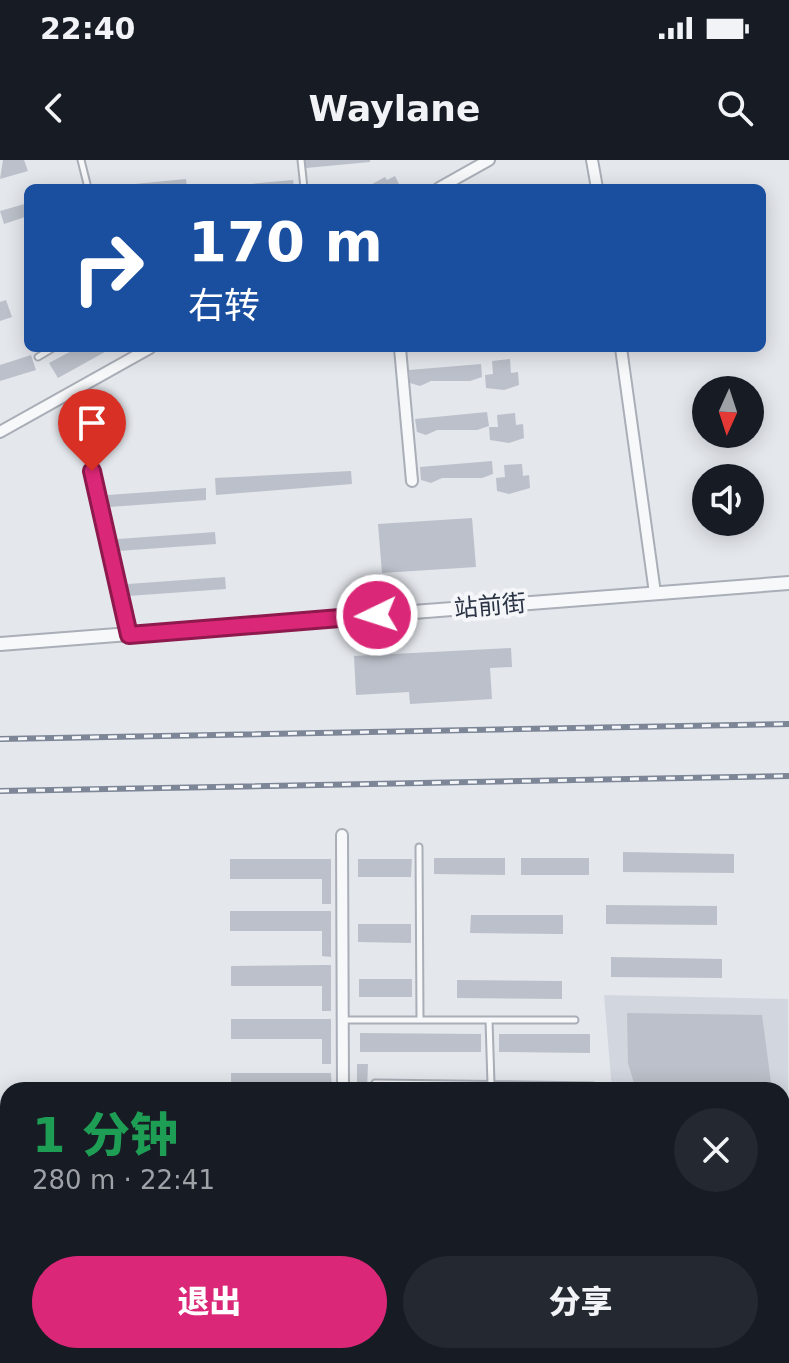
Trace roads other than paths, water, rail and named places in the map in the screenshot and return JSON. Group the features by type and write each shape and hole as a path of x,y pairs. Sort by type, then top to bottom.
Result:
{"street":[{"path":"446,184 489,160"},
{"path":"592,160 596,184"},
{"path":"0,432 143,352"},
{"path":"400,352 412,481"},
{"path":"622,352 655,593"},
{"name":"站前街","path":"0,644 789,583"},
{"path":"342,835 343,1082"}],"lane":[{"path":"81,160 87,184"},
{"path":"301,160 304,184"},
{"path":"38,357 46,352"},
{"path":"92,471 129,635"},
{"path":"419,847 420,1020"},
{"path":"342,1020 575,1020"},
{"path":"489,1020 491,1082"}],"railway":[{"path":"0,739 789,724"},
{"path":"0,791 789,776"}]}
